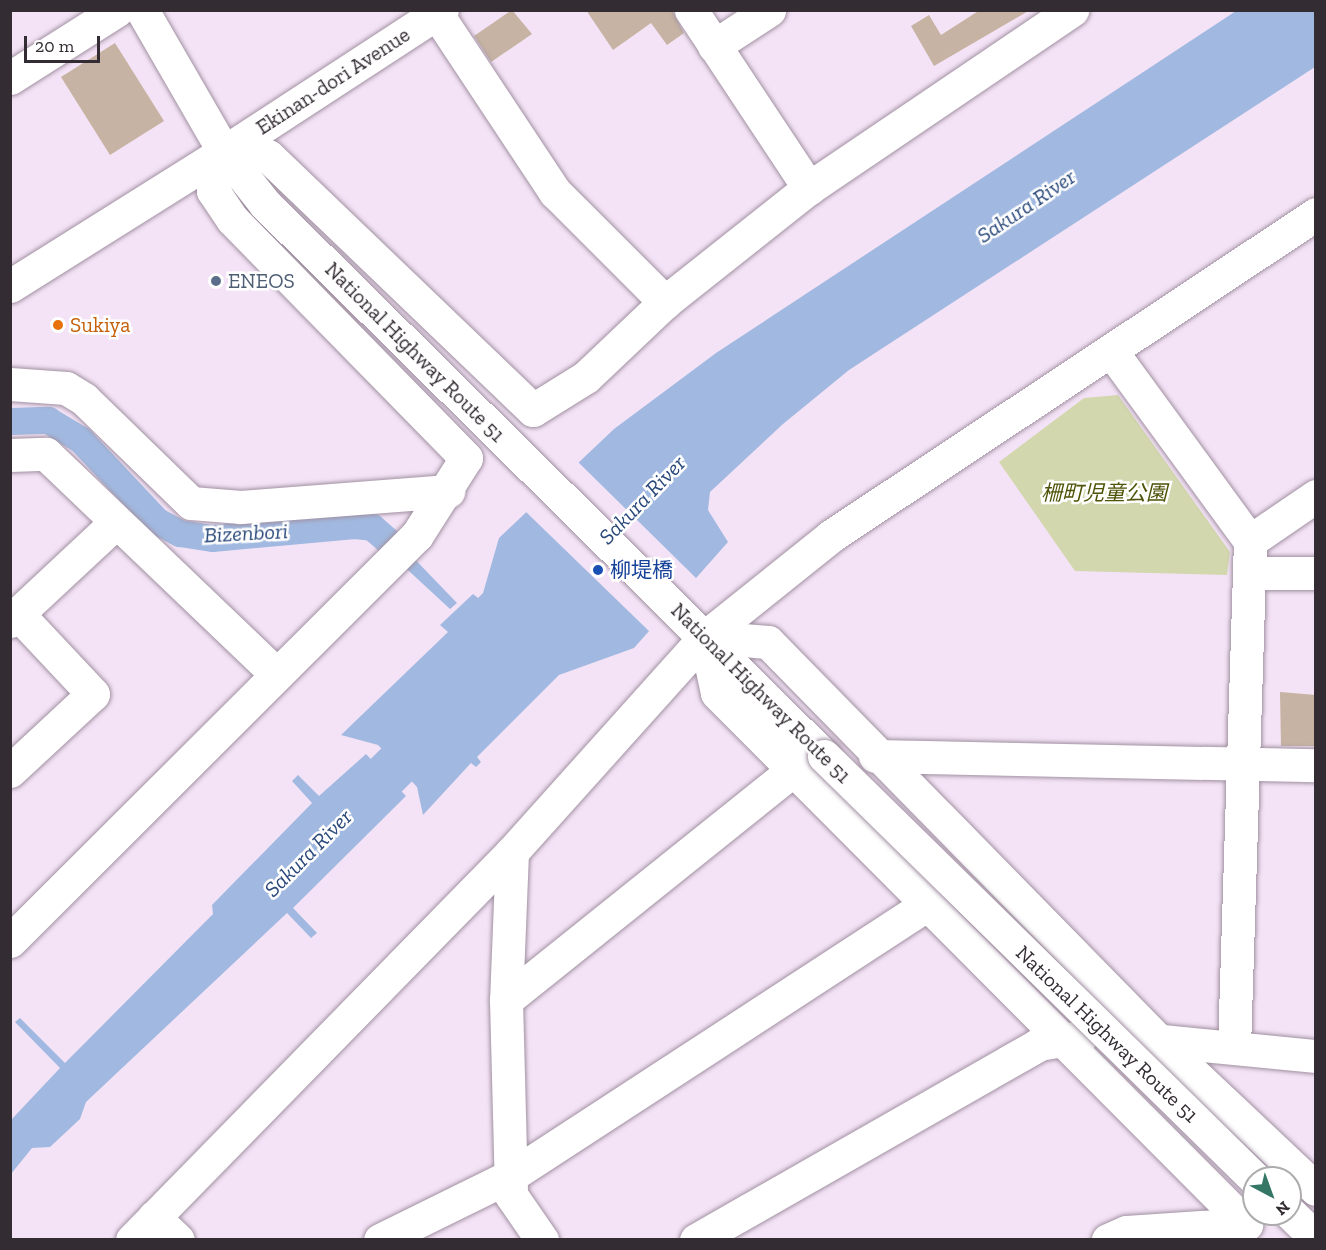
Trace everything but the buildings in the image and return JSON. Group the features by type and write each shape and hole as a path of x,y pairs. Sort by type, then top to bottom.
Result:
{"main road":[{"path":"10,78 117,10"},
{"name":"National Highway Route 51","path":"142,10 224,152 265,204 1242,1166"},
{"path":"691,10 809,188"},
{"path":"714,46 769,10"},
{"path":"10,286 224,152 268,156 533,410 586,377 665,302 809,188 1072,10"},
{"path":"439,12 555,192 665,302"},
{"name":"Ekinan-dori Avenue","path":"224,152 439,12"},
{"path":"10,941 417,535 448,491 466,458 232,219 213,191 224,152"},
{"path":"178,1239 143,1228 512,852 705,636 831,536 1112,352 1316,214"},
{"path":"1112,352 1250,541 1251,573 1242,762 1234,1047"},
{"path":"10,384 66,388 84,399 191,503 241,507 448,491"},
{"path":"10,455 46,454 114,524 130,532 276,674"},
{"path":"1250,541 1316,496"},
{"path":"10,771 93,694 14,618 114,524"},
{"path":"1251,573 1316,573"},
{"path":"705,636 768,642 875,756 1159,1041 1316,1189"},
{"path":"705,636 717,693 792,771 928,904 1246,1224 1126,1232 1108,1239"},
{"path":"875,756 1316,765"},
{"path":"506,1000 792,771"},
{"path":"512,852 506,1000 511,1195 542,1239"},
{"path":"380,1239 512,1175 928,904"},
{"path":"696,1239 1039,1044 1062,1039 1159,1041 1316,1056"},
{"path":"1302,1225 1316,1238"}],"green space":[{"name":"柵町児童公園","path":"1118,395 1230,552 1227,575 1075,571 999,462 1084,398"}],"water":[{"path":"1236,11 1315,11 1315,67 849,370 783,424 710,492 708,510 728,542 634,648 559,675 477,757 481,762 476,767 471,763 423,815 417,787 378,745 341,735 448,632 440,625 473,594 478,598 483,593 499,538 614,429 716,353"},
{"path":"50,411 47,428 11,430 11,413"},
{"path":"356,516 378,521 457,603 450,609 369,534 353,533"},
{"path":"366,754 406,796 293,908 317,933 311,938 287,913 86,1102 80,1119 50,1147 32,1148 11,1174 11,1120 60,1068 15,1022 20,1018 65,1063 213,914 212,905 312,803 292,781 298,775 319,796"}],"pier":[{"path":"576,460 698,580 651,633 524,510"}],"waterway":[{"name":"Bizenbori","path":"10,421 48,420 80,439 157,521 180,533 212,538 354,525 372,527 387,540"},
{"name":"Sakura River","path":"342,818 440,721"}],"place":[{"name":"ENEOS","path":"216,281"},
{"name":"Sukiya","path":"58,325"},
{"name":"柳堤橋","path":"598,570"}]}
